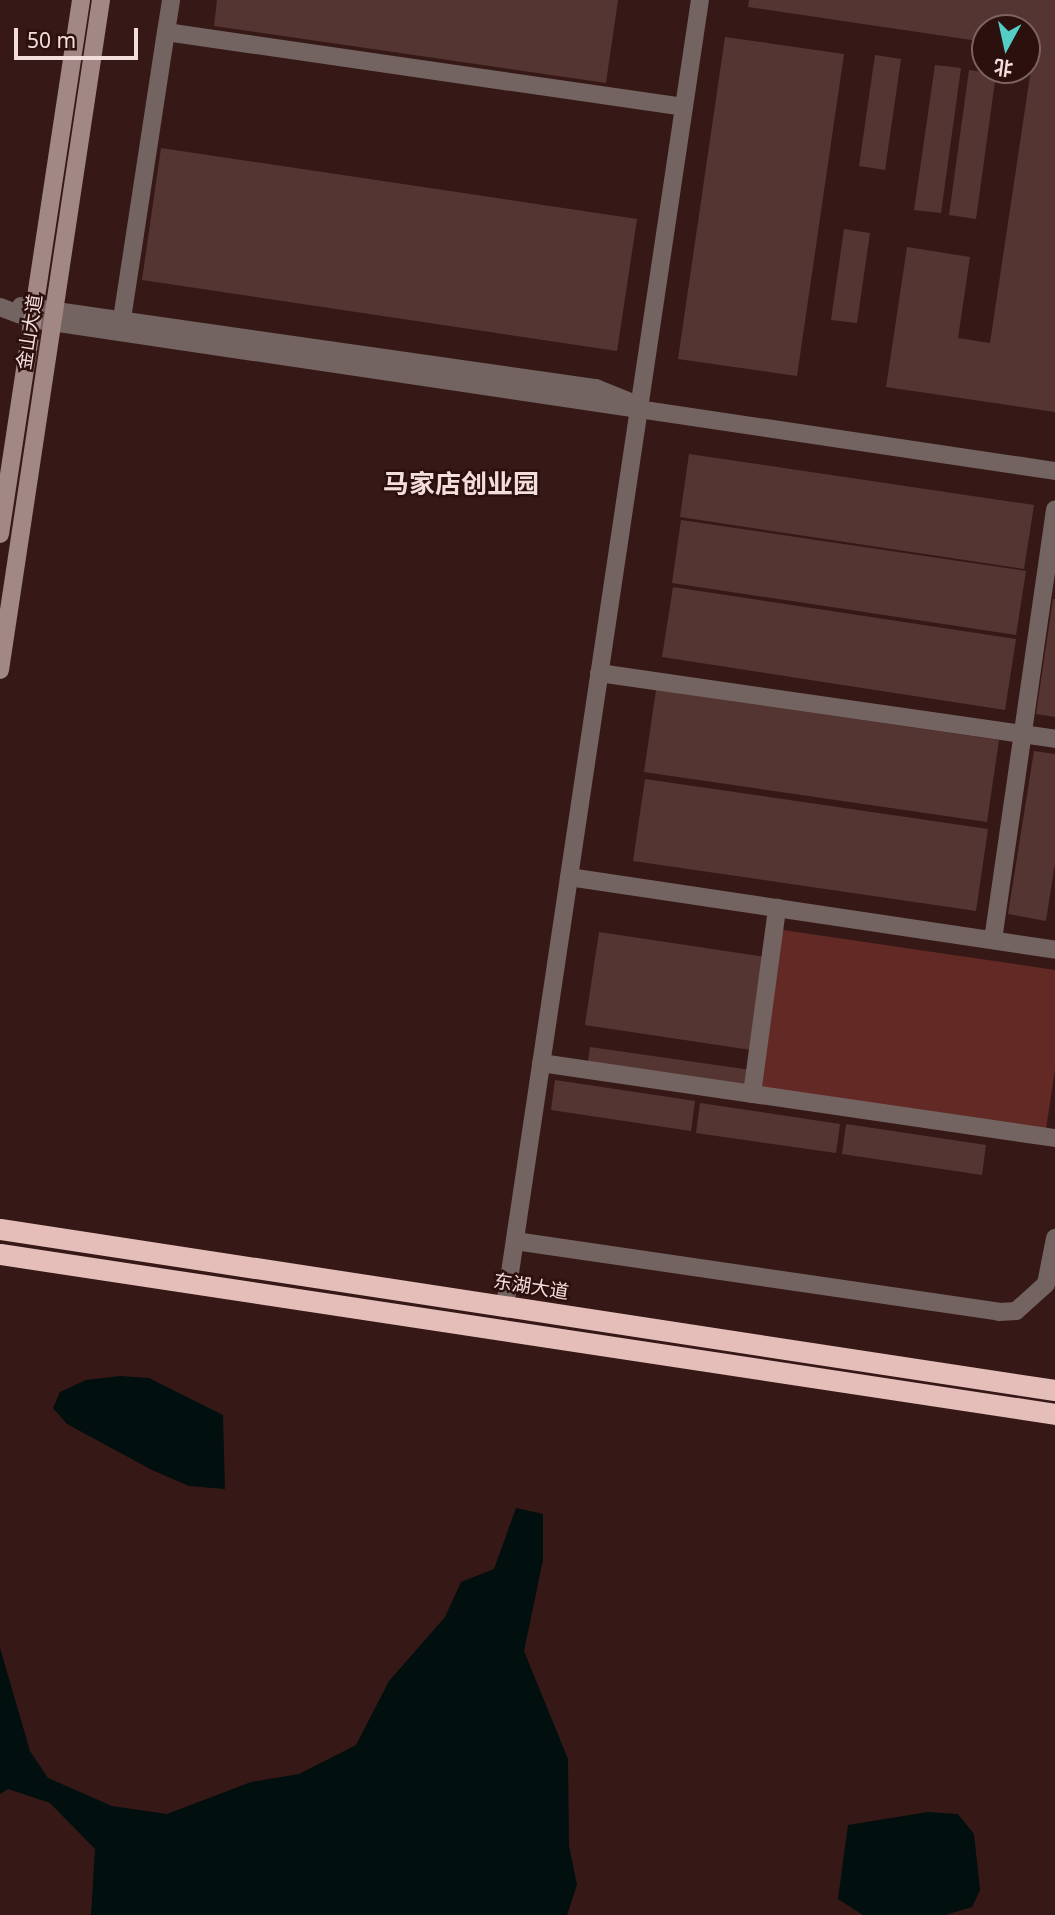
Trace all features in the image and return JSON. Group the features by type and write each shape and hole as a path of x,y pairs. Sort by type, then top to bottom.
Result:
{"highway":[{"name":"东湖大道","path":"0,1229 1055,1390"},
{"path":"0,1254 1055,1414"}],"street":[{"name":"金山大道","path":"0,534 81,0"},
{"name":"金山大道","path":"0,670 101,0"},
{"path":"121,324 171,0"},
{"path":"505,1306 700,0"},
{"path":"166,32 684,107"},
{"path":"4,307 639,409 1055,471"},
{"path":"993,940 1055,509"},
{"path":"599,673 1055,739"},
{"path":"569,877 1055,950"},
{"path":"752,1094 778,908"},
{"path":"541,1063 1055,1138"},
{"path":"515,1241 999,1312 1016,1311 1046,1284 1055,1238"}],"shaded area":[{"path":"783,930 1055,970 1055,1069 1046,1129 760,1087"},
{"path":"120,1376 149,1378 223,1415 225,1489 189,1486 152,1470 67,1424 53,1408 60,1392 86,1380"},
{"path":"516,1508 543,1514 543,1560 524,1651 568,1759 569,1846 577,1885 567,1915 91,1915 95,1849 50,1803 8,1789 0,1794 0,1648 30,1751 48,1778 112,1806 167,1814 251,1782 299,1774 356,1745 389,1681 445,1617 461,1582 494,1569"},
{"path":"928,1812 958,1814 974,1834 980,1890 972,1907 945,1915 863,1915 838,1899 848,1825"}],"building":[{"path":"217,0 618,0 606,83 214,26"},
{"path":"749,0 1055,0 1055,412 886,387 907,247 970,257 958,338 990,343 1029,84 1041,84 1041,14 971,14 971,40 748,7"},
{"path":"725,37 844,54 797,376 678,359"},
{"path":"875,55 901,59 885,170 859,166"},
{"path":"935,65 961,68 941,213 914,210"},
{"path":"969,70 971,84 995,84 976,219 949,215"},
{"path":"161,148 637,219 617,351 142,280"},
{"path":"844,229 870,233 857,323 831,320"},
{"path":"689,454 1034,505 1024,569 680,517"},
{"path":"681,520 1026,571 1016,635 672,583"},
{"path":"673,587 1016,639 1005,710 662,657"},
{"path":"1055,599 1055,717 1036,714"},
{"path":"656,690 999,740 987,822 644,772"},
{"path":"1034,751 1055,754 1055,863 1046,921 1008,914"},
{"path":"645,779 988,829 976,911 633,861"},
{"path":"599,932 765,957 751,1050 585,1025"},
{"path":"590,1047 751,1070 749,1085 588,1062"},
{"path":"555,1080 695,1101 691,1131 551,1110"},
{"path":"700,1103 840,1124 836,1153 696,1133"},
{"path":"846,1124 986,1145 982,1175 842,1154"}],"district":[{"name":"马家店创业园","path":"461,484"}]}
